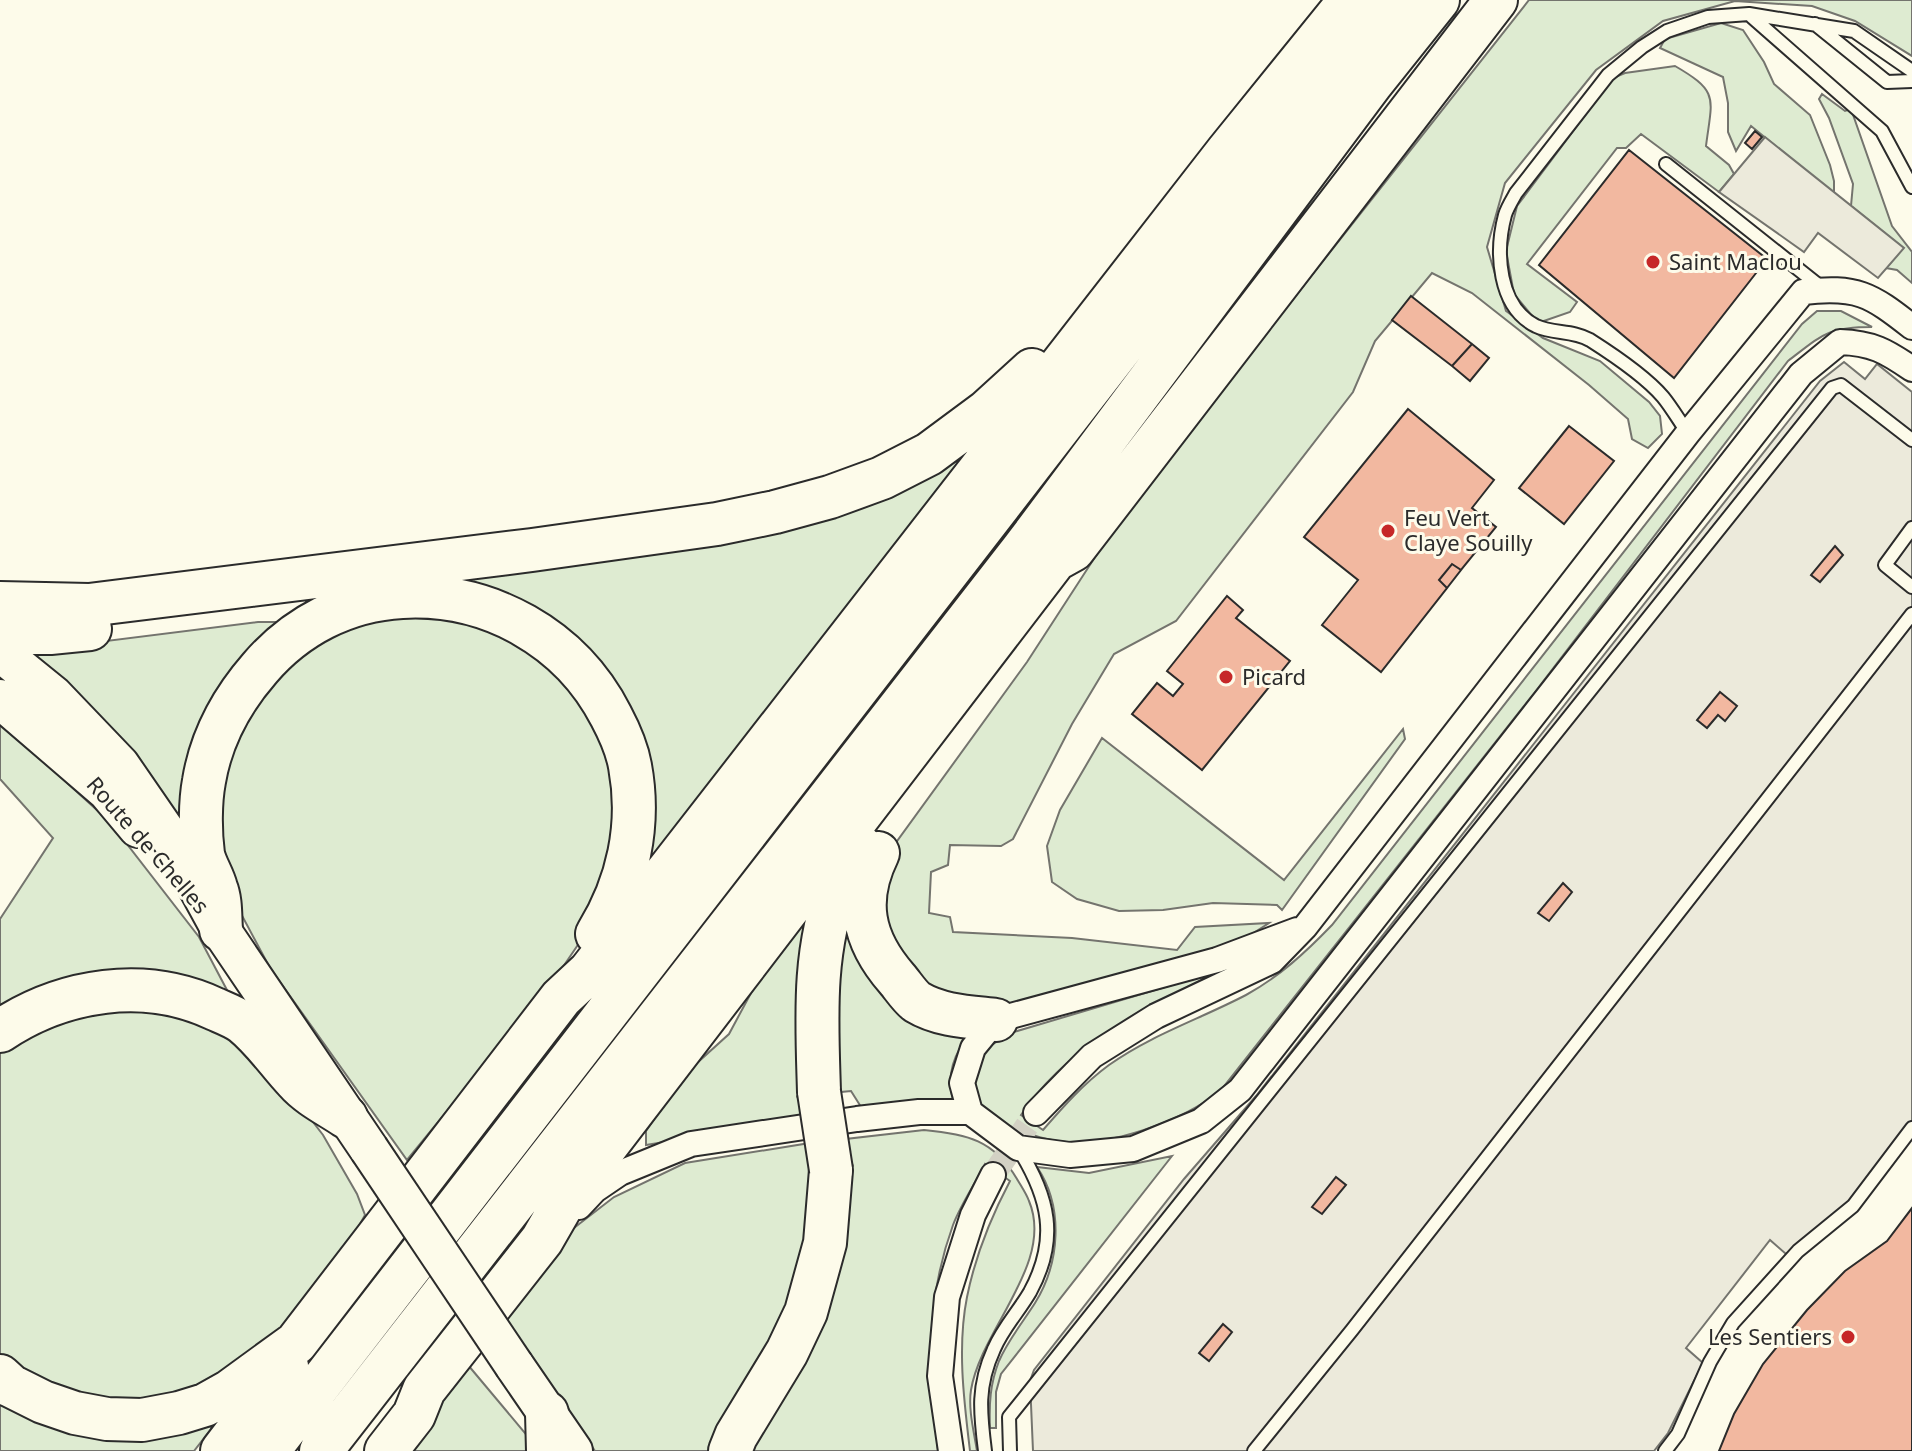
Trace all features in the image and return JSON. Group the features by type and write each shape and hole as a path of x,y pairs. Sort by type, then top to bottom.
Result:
{"highway":[{"path":"0,1376 11,1386 43,1402 75,1413 107,1419 142,1420 205,1405 230,1391 296,1343 561,998 600,959 1103,311 1350,0"},
{"path":"268,1451 1390,0"},
{"path":"321,1451 1013,561 1371,84 1438,0"},
{"path":"386,1451 414,1415 424,1390 542,1240 565,1200 1055,560 1073,550 1496,0"},
{"path":"0,603 89,605 532,550 717,524 789,509 882,478 929,454 987,411 1028,374 1063,336 1103,311"},
{"path":"730,1451 787,1352 806,1312 825,1243 831,1170 819,1092 816,991 828,917 840,882 862,842 885,825 1073,574 1073,550"},
{"path":"221,930 218,891 203,855 203,783 222,724 235,699 270,657 291,638 342,608 381,598 421,596 463,601 503,613 561,651 584,674 603,701 630,763 634,795 632,843 621,885 610,914 579,960 561,998"},
{"path":"0,633 50,633 317,605 342,608"},
{"path":"885,825 880,848 867,875 863,905 869,933 884,964 916,1002 947,1014 996,1020"},
{"path":"0,1031 31,1012 64,1000 119,991 166,992 199,1001 240,1020 270,1048 298,1084 358,1133"},
{"path":"222,1451 292,1361 296,1343"},
{"path":"364,1451 403,1403 424,1390"}],"main road":[{"name":"Route de Chelles","path":"0,652 53,695 120,765 173,842 221,930"},
{"name":"Route de Chelles","path":"0,699 107,791 221,930 514,1365 548,1432"},
{"path":"548,1432 573,1451"}],"street":[{"path":"1036,1113 1092,1056 1156,1016 1272,961 1305,927 1688,433 1803,292 1860,293 1880,302 1912,327"},
{"path":"542,1240 595,1190 620,1173 691,1144 872,1117 919,1112 970,1112 1018,1148 1070,1155 1133,1149 1201,1121 1240,1090 1801,374 1840,342 1879,347 1912,369"},
{"path":"970,1112 962,1083 973,1048 996,1020 1217,960 1305,927"},
{"path":"951,1451 940,1376 947,1297 973,1215 993,1175"}],"lane":[{"path":"1749,14 1882,131 1912,187"},
{"path":"1688,433 1662,396 1615,357 1587,338 1566,331 1544,329 1525,320 1511,302 1502,280 1500,248 1505,213 1516,193 1608,75 1667,31 1708,17 1749,14 1854,31 1912,71"},
{"path":"1814,23 1887,82 1912,81"},
{"path":"1666,164 1824,290"},
{"path":"1010,1451 1009,1417 1832,388 1841,385 1912,440"},
{"path":"1912,528 1885,565 1912,587"},
{"path":"1254,1451 1912,614"},
{"path":"1665,1451 1678,1434 1710,1362 1733,1323 1798,1251 1853,1206 1912,1128"},
{"path":"985,1451 979,1394 994,1348 1030,1292 1047,1256 1049,1219 1033,1173 1018,1148"}],"green space":[{"path":"1529,0 1912,0 1912,56 1855,21 1812,6 1735,1 1663,21 1596,70 1505,183 1487,247 1506,311 1543,338 1600,361 1649,402 1660,416 1662,434 1648,448 1632,439 1628,419 1589,385 1472,293 1432,273 1375,341 1353,392 1176,621 1114,654 1072,724 1013,839 1001,846 950,845 948,865 931,872 929,913 950,917 953,932 1072,938 1177,950 1195,927 1269,923 1241,941 993,1009 919,989 880,919 895,844 1027,662 1121,517"},
{"path":"1721,23 1743,30 1774,84 1810,115 1830,165 1834,194 1751,126 1736,151 1728,132 1728,103 1723,77 1660,48 1665,39"},
{"path":"1675,66 1706,90 1711,106 1706,146 1729,165 1734,174 1719,192 1641,134 1626,148 1617,148 1527,264 1577,302 1570,312 1538,323 1514,294 1506,251 1517,206 1613,78 1625,73"},
{"path":"1822,94 1845,111 1851,109 1892,226 1912,252 1912,283 1897,270 1886,268 1903,248 1851,206 1853,184 1819,99"},
{"path":"1817,311 1841,311 1872,327 1826,334 1788,361 1535,692 1221,1090 1166,1122 1098,1141 1047,1139 998,1121 981,1111 975,1082 977,1062 989,1047 1014,1032 1219,971 1110,1031 1062,1068 1021,1115 1043,1130 1082,1088 1109,1065 1142,1045 1258,988 1312,945 1332,925 1802,324"},
{"path":"986,438 642,872 631,724 427,575 471,571"},
{"path":"388,611 484,622 574,685 603,735 617,789 621,845 588,930 552,983 407,1160 270,968 231,895 216,835 218,781 238,719 297,650"},
{"path":"258,622 290,622 252,652 193,846 36,663 34,650"},
{"path":"0,722 109,821 199,937 228,992 0,1011 0,919 53,838 0,779"},
{"path":"1403,729 1405,739 1282,910 1277,905 1213,903 1163,910 1119,911 1077,899 1052,882 1047,846 1060,810 1102,738 1284,880"},
{"path":"805,915 806,1119 646,1145 646,1131 686,1073 729,1034 765,967"},
{"path":"847,927 974,1029 953,1065 951,1085 955,1106 863,1110 851,1091 841,1092 839,1098 824,1030"},
{"path":"142,1005 213,1023 269,1065 323,1135 357,1194 365,1215 343,1255 284,1325 229,1382 167,1407 94,1405 0,1361 0,1050 67,1013"},
{"path":"924,1130 978,1141 999,1155 1026,1195 1034,1224 1032,1248 1025,1272 977,1367 971,1390 977,1451 970,1451 962,1374 964,1316 979,1252 1010,1181 985,1164 953,1225 937,1282 932,1364 938,1451 743,1451 837,1140"},
{"path":"810,1143 815,1174 801,1281 712,1451 595,1451 501,1312 561,1238 614,1197 685,1163"},
{"path":"1172,1156 1001,1374 996,1392 996,1428 990,1428 991,1394 999,1361 1035,1303 1054,1253 1056,1235 1052,1200 1037,1167 1089,1173"},
{"path":"468,1365 525,1433 536,1451 402,1451"},
{"path":"0,1395 210,1421 211,1429 194,1451 0,1451"}],"shaded area":[{"path":"1765,137 1904,248 1878,278 1818,233 1804,252 1719,192"},
{"path":"1844,362 1865,379 1877,364 1912,392 1912,1125 1853,1201 1786,1254 1770,1240 1686,1348 1703,1363 1668,1433 1654,1451 1033,1451 1030,1381 1034,1370 1184,1179 1256,1096 1820,381"}],"building":[{"path":"1755,131 1762,137 1752,149 1745,143"},
{"name":"Saint Maclou","path":"1629,150 1767,259 1674,378 1539,265"},
{"path":"1411,296 1472,344 1452,366 1392,320"},
{"path":"1472,344 1489,358 1470,381 1452,366"},
{"path":"1408,409 1494,480 1472,508 1496,527 1461,570 1452,564 1439,580 1447,588 1381,672 1322,625 1358,580 1304,537"},
{"path":"1569,426 1614,461 1564,524 1519,488"},
{"path":"1835,546 1843,555 1820,582 1811,575"},
{"path":"1452,564 1461,570 1447,588 1439,580"},
{"name":"Picard","path":"1227,596 1243,610 1236,618 1290,661 1202,770 1132,714 1157,683 1173,696 1183,684 1167,671"},
{"path":"1720,692 1737,706 1725,721 1718,715 1707,728 1697,720"},
{"path":"1563,883 1572,892 1549,921 1538,913"},
{"path":"1336,1177 1346,1185 1322,1214 1312,1207"},
{"name":"Les Sentiers","path":"1912,1208 1912,1451 1719,1451 1734,1414 1763,1364 1807,1310 1845,1271 1887,1241"},
{"path":"1223,1324 1232,1332 1209,1361 1199,1353"}],"tunnel":[{"path":"993,1175 1036,1113"}],"place":[{"name":"Saint Maclou","path":"1653,262"},
{"name":"Feu Vert Claye Souilly","path":"1388,531"},
{"name":"Picard","path":"1226,677"},
{"name":"Les Sentiers","path":"1848,1337"}]}
